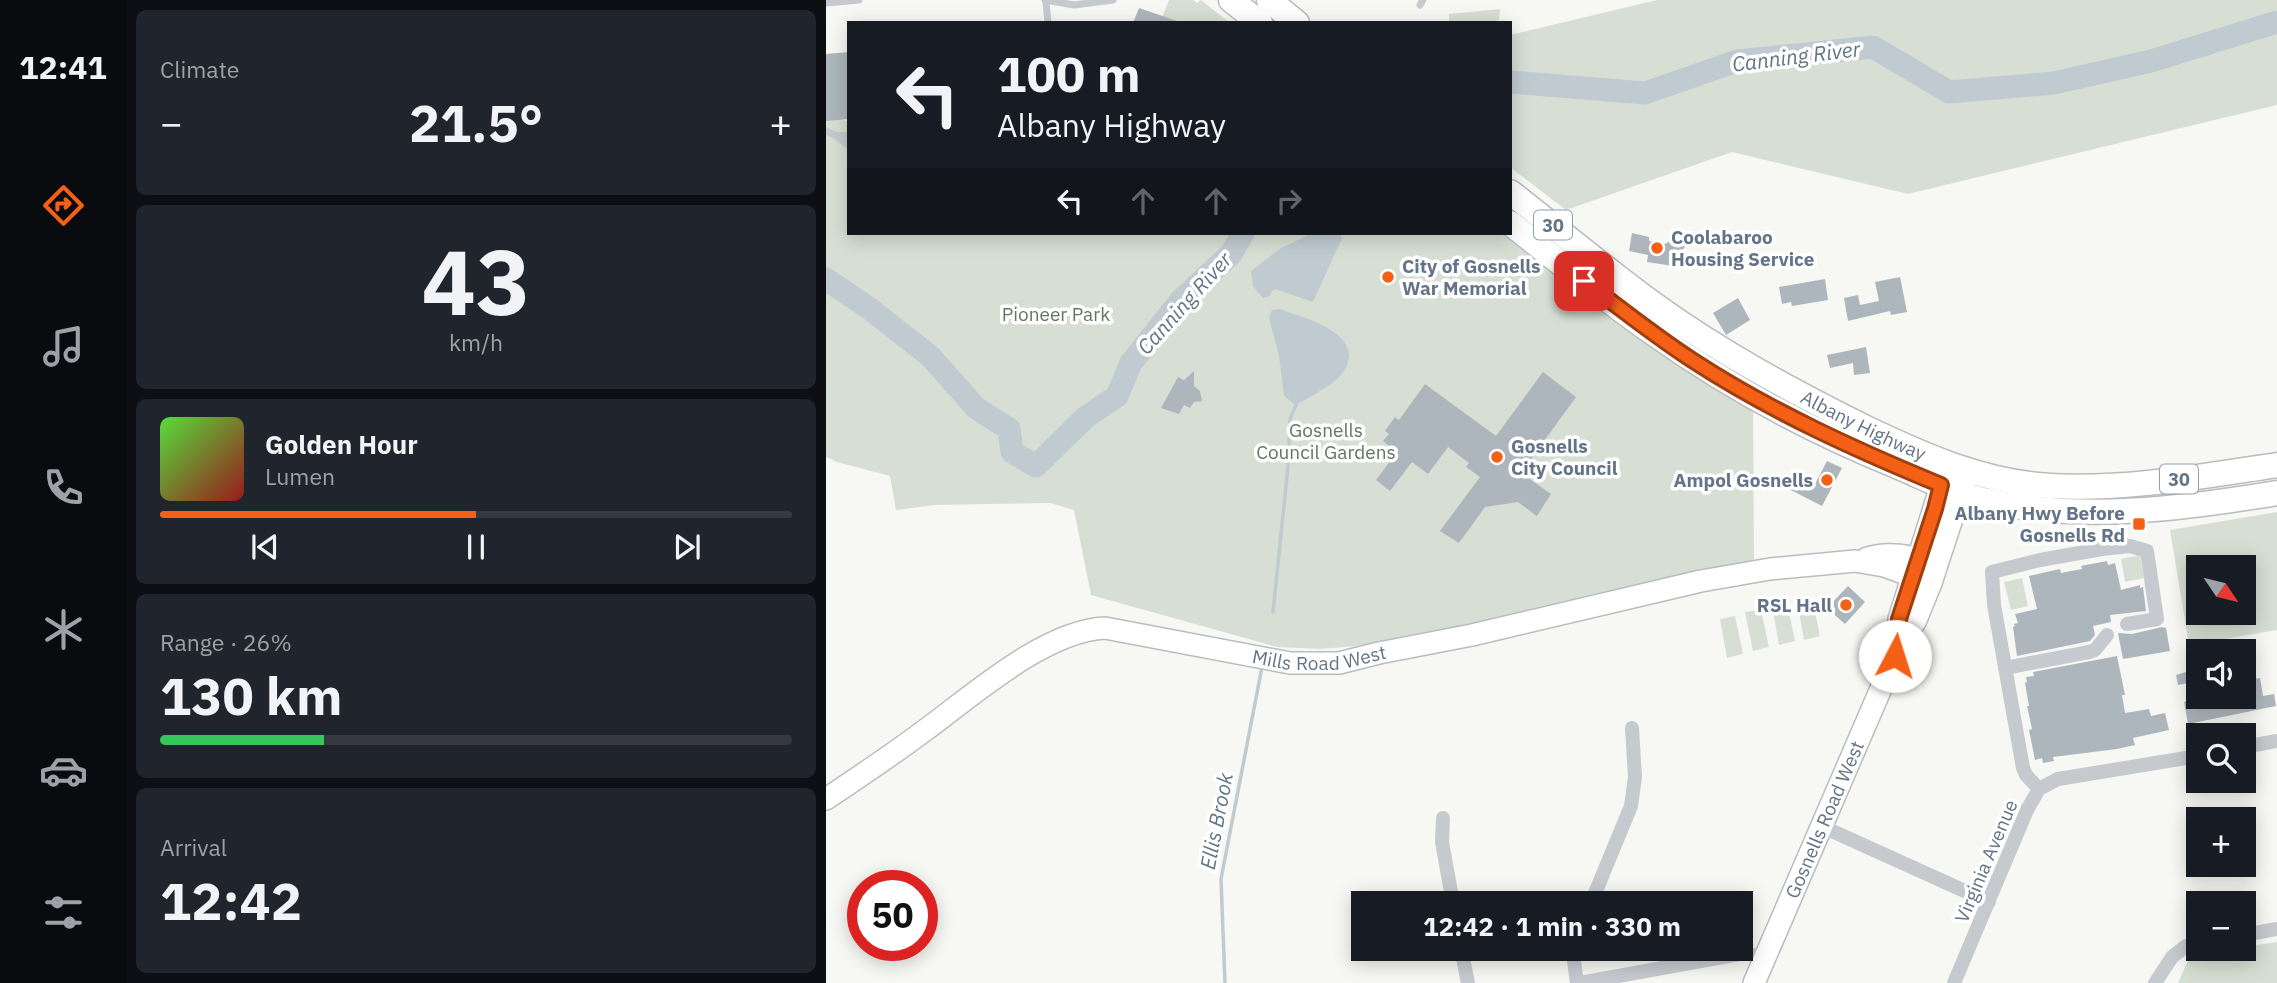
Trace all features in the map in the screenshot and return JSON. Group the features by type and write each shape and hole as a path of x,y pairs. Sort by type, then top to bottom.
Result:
{"highway":[{"path":"1231,0 1276,11"},
{"name":"Albany Highway","path":"1512,194 1657,307 1778,383 1913,450 1984,500 2035,509 2102,513 2243,499 2277,493"},
{"name":"Albany Highway","path":"1512,225 1652,333 1707,369 1815,429 1954,478 2050,486 2104,486 2277,466"},
{"path":"1618,276 1638,300 1703,349 1707,358 1707,369"},
{"path":"2104,486 2110,495 2123,500 2219,495 2243,499"}],"main road":[{"name":"Gosnells Road West","path":"1754,983 1895,656 1916,621 1925,571 1954,478"},
{"name":"Mills Road West","path":"826,799 1043,646 1089,629 1105,628 1290,663 1339,663 1701,581 1770,569 1855,561 1925,571"}],"street":[{"path":"2039,789 2023,768 1994,606 1992,572 2102,549 2130,546 2147,551 2157,619 2127,624"},
{"path":"2005,668 2089,652 2095,650 2108,635"},
{"path":"1596,891 1635,794 1632,728"},
{"path":"2256,745 2277,741"},
{"name":"Virginia Avenue","path":"1954,983 2027,810 2039,789 2058,779 2186,758"},
{"path":"1443,818 1442,842 1451,891"},
{"path":"1821,826 1989,902"},
{"path":"2256,933 2277,929"},
{"path":"2155,983 2172,957 2186,946"},
{"path":"1574,961 1578,983 1745,953 1765,958"},
{"path":"1464,961 1468,983"}],"lane":[{"path":"826,3 859,0"},
{"path":"1048,21 1045,1 1074,5 1113,0"},
{"path":"826,131 847,144"},
{"path":"837,136 847,135"}],"green space":[{"path":"1169,0 1193,0 1197,3 1201,0 1227,21 1161,21"},
{"path":"1657,0 2277,0 2277,105 1908,194 1732,152 1566,210 1512,169 1512,35"},
{"path":"1500,9 1499,20 1495,21 1449,21 1449,14"},
{"name":"Gosnells Council Gardens","path":"826,113 847,121 847,235 1512,234 1753,395 1754,569 1446,638 1321,649 1277,647 1091,595 1074,510 1050,503 935,505 896,510 890,476 826,457"},
{"path":"2277,512 2277,630 2224,639 2188,639 2170,530"},
{"path":"2140,555 2144,578 2125,582 2121,559"},
{"path":"2022,578 2028,606 2011,610 2004,582"},
{"path":"1812,598 1820,636 1804,640 1797,601"},
{"path":"1787,603 1795,641 1779,645 1772,606"},
{"path":"1761,610 1769,647 1753,651 1745,612"},
{"path":"1735,616 1743,654 1727,658 1720,619"},
{"path":"2277,942 2277,983 2178,983 2188,961 2256,961 2256,945"}],"shaded area":[{"path":"1309,235 1340,235 1342,238 1313,302 1275,289 1270,296 1263,298 1253,286 1251,271 1281,248"},
{"path":"1280,309 1332,331 1347,346 1349,355 1346,368 1337,379 1296,405 1284,396 1279,356 1269,318 1272,310"}],"building":[{"path":"1139,8 1177,21 1134,21"},
{"path":"847,52 847,119 826,121 826,54"},
{"name":"Coolabaroo Housing Service","path":"1632,233 1649,237 1649,241 1665,244 1679,235 1686,245 1673,266 1647,262 1648,255 1629,251"},
{"path":"1900,277 1907,312 1891,315 1890,311 1848,321 1844,298 1858,295 1860,305 1879,301 1875,282"},
{"path":"1825,279 1828,300 1792,306 1791,302 1782,304 1779,287"},
{"path":"1738,298 1750,320 1726,335 1713,313"},
{"path":"1866,347 1870,373 1854,375 1853,363 1830,368 1827,355"},
{"path":"1194,371 1194,386 1200,391 1202,401 1194,402 1190,408 1184,405 1179,414 1161,408 1178,377 1184,380"},
{"name":"Gosnells City Council","path":"1543,372 1576,397 1521,473 1551,494 1537,516 1518,502 1485,507 1459,543 1440,531 1480,477 1466,467 1469,463 1448,447 1428,474 1412,462 1390,491 1376,480 1397,452 1383,441 1389,434 1385,431 1395,417 1399,420 1425,384 1496,436"},
{"name":"Ampol Gosnells","path":"1827,461 1842,468 1822,506 1783,486 1790,473 1814,486"},
{"path":"2107,561 2108,565 2115,563 2121,590 2140,585 2140,588 2143,587 2146,611 2110,615 2111,622 2093,626 2095,635 2090,641 2017,656 2013,627 2018,623 2015,614 2037,609 2029,576 2060,569 2061,573 2082,569 2081,566"},
{"name":"RSL Hall","path":"1848,586 1865,602 1845,624 1827,608"},
{"path":"2166,628 2170,651 2123,659 2118,633 2132,634"},
{"path":"2117,656 2125,695 2122,695 2125,713 2149,709 2151,716 2165,713 2169,730 2133,738 2135,745 2053,757 2054,761 2043,763 2042,758 2035,760 2029,730 2032,729 2027,706 2026,677 2034,676 2033,672"},
{"path":"2186,672 2186,683 2178,685 2176,675"},
{"path":"2260,678 2263,696 2274,694 2276,706 2188,723 2184,702 2186,702 2186,709 2256,709 2256,679"}],"waterway":[{"name":"Canning River","path":"1512,82 1645,93 1737,61 1873,47 1949,92 2054,83 2151,61 2277,22"},
{"name":"Canning River","path":"826,279 930,356 976,408 1009,429 1012,452 1036,466 1086,417 1117,396 1131,363 1181,300 1231,254 1242,235"},
{"name":"Ellis Brook","path":"1273,612 1288,467 1290,419 1296,405"},
{"name":"Ellis Brook","path":"1225,983 1221,879 1262,667"}],"place":[{"name":"Coolabaroo Housing Service","path":"1657,248"},
{"name":"City of Gosnells War Memorial","path":"1388,277"},
{"name":"Gosnells City Council","path":"1497,457"},
{"name":"Ampol Gosnells","path":"1827,480"},
{"name":"Albany Hwy Before Gosnells Rd","path":"2139,524"},
{"name":"RSL Hall","path":"1846,605"}],"route":[{"path":"1584,281 1652,333 1731,383 1815,429 1941,485 1899,619 1895,656"}],"park label":[{"name":"Pioneer Park","path":"1056,314"}]}
